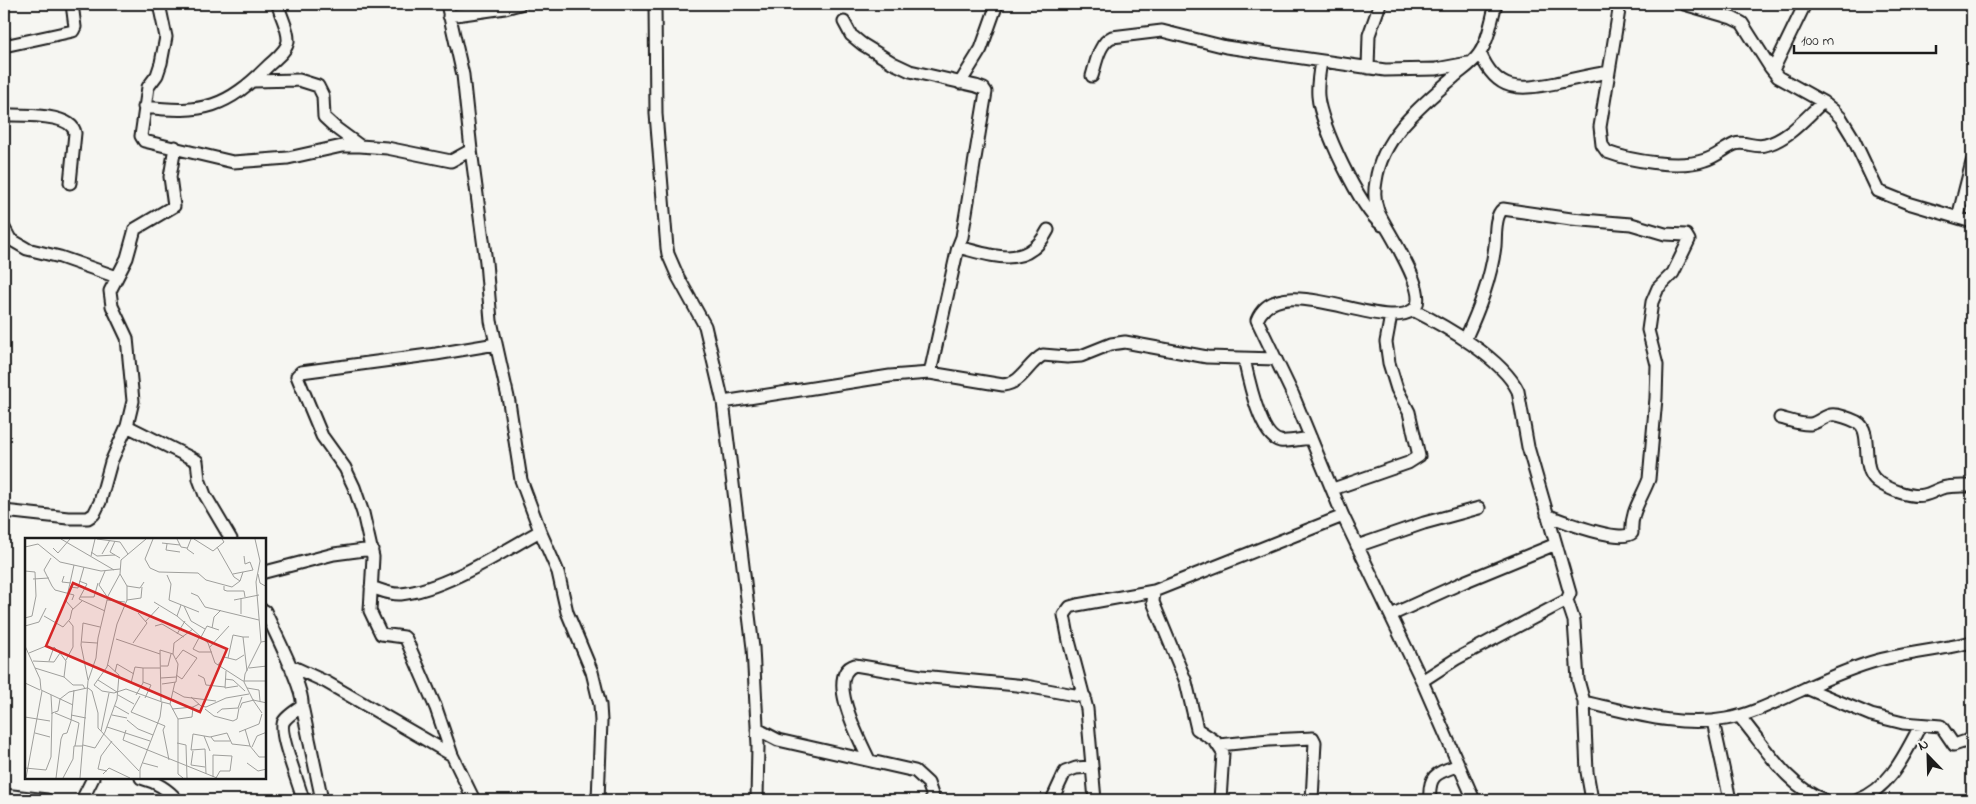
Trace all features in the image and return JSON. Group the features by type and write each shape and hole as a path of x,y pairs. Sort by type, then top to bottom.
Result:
{"street":[{"path":"4,46 71,32 75,27 72,4"},
{"path":"159,4 165,31 165,44 162,63 157,75 148,87 141,126 141,138 144,141 175,147 226,161 242,162 288,158 342,146 387,148 446,161 455,160 471,150"},
{"path":"144,107 183,110 203,108 229,99 253,81 281,53 287,43 287,36 278,4"},
{"path":"447,4 463,75 486,262 491,321 509,402 521,480 558,572 567,612 592,672 600,704 598,800"},
{"path":"449,16 520,4"},
{"path":"655,4 656,114 668,254 678,277 703,319 723,402 754,648 759,783 757,800"},
{"path":"960,83 980,49 997,4"},
{"path":"1368,68 1369,35 1380,4"},
{"path":"1474,800 1422,680 1343,516 1276,359 1256,320 1264,308 1274,302 1284,300 1307,300 1391,314 1406,314 1413,310 1419,301 1416,285 1400,250 1379,213 1374,196 1376,178 1388,146 1399,130 1414,113 1480,53 1496,4"},
{"path":"1620,4 1600,127 1602,145 1607,152 1633,159 1693,164 1706,160 1739,143 1764,146 1785,136 1823,102"},
{"path":"1684,4 1732,18 1742,23 1773,70 1788,83 1823,102 1841,118 1858,147 1878,191 1908,203 1972,222"},
{"path":"1773,70 1805,4"},
{"path":"844,22 851,35 893,63 910,71 938,76 984,90 986,94 962,237 958,247 930,374"},
{"path":"1092,76 1102,46 1107,39 1162,31 1226,47 1385,70 1436,69 1470,63"},
{"path":"1480,53 1489,72 1515,88 1529,88 1608,72"},
{"path":"1321,62 1318,80 1318,97 1321,112 1349,178 1367,210 1374,220 1387,229"},
{"path":"253,81 299,80 318,86 323,96 324,116 337,129 360,146"},
{"path":"4,115 38,116 61,120 74,126 70,183"},
{"path":"4,511 68,518 88,518 94,514 100,502 110,462 126,426 133,401 127,338 110,299 110,292 127,258 135,229 174,206 170,177 175,147"},
{"path":"1958,217 1972,162"},
{"path":"1465,340 1484,296 1494,252 1498,215 1503,209 1571,219 1631,224 1665,234 1688,237 1689,240 1673,273 1658,288 1652,302 1648,330 1657,365 1649,479 1635,508 1631,524 1632,533 1626,536 1593,531 1547,515"},
{"path":"4,228 10,239 27,249 60,257 117,277"},
{"path":"958,247 1001,257 1021,256 1038,246 1048,230"},
{"path":"1413,310 1446,326 1493,361 1515,385 1518,391 1528,447 1570,593 1567,600 1456,659 1422,680"},
{"path":"1333,489 1408,463 1419,456 1409,412 1397,389 1388,363 1386,342 1391,314"},
{"path":"723,402 890,376 930,374 1003,385 1010,384 1021,377 1034,361 1043,355 1081,356 1119,342 1207,357 1244,360 1276,359"},
{"path":"474,800 452,755 436,708 406,639 404,636 381,634 370,611 372,549 354,487 345,468 322,436 297,379 298,374 496,344"},
{"path":"1244,360 1255,402 1264,425 1273,437 1278,441 1311,438"},
{"path":"1780,418 1804,424 1813,424 1832,415 1855,421 1864,430 1867,462 1872,476 1884,486 1898,491 1914,495 1924,495 1953,486 1972,486"},
{"path":"126,426 197,461 204,495 230,538"},
{"path":"1357,546 1424,523 1479,508"},
{"path":"1095,800 1085,697 1067,634 1064,619 1066,611 1077,605 1154,591 1343,516"},
{"path":"371,587 396,594 422,589 473,568 540,531"},
{"path":"1391,614 1556,544"},
{"path":"266,572 334,554 372,549"},
{"path":"1154,591 1153,602 1186,682 1196,729 1219,745 1224,758 1220,800"},
{"path":"1567,600 1574,621 1578,680 1584,702 1587,772 1592,800"},
{"path":"266,613 299,688 309,745 322,800"},
{"path":"1584,702 1669,720 1713,721 1739,716 1879,660 1950,648 1972,642"},
{"path":"289,665 326,682 452,755"},
{"path":"869,760 846,708 843,692 845,674 848,669 855,665 921,676 1026,686 1085,697"},
{"path":"1806,688 1871,715 1920,726 1941,726 1954,745 1972,739"},
{"path":"302,706 286,719 282,728 284,742 303,800"},
{"path":"1739,716 1795,783 1802,789 1824,800"},
{"path":"1713,721 1730,800"},
{"path":"1858,800 1880,796 1920,726"},
{"path":"757,729 778,740 915,771 928,783 934,800"},
{"path":"1219,745 1312,738 1315,742 1312,800"},
{"path":"1430,800 1429,786 1432,778 1459,765"},
{"path":"1052,800 1065,772 1076,768 1091,767"},
{"path":"82,800 92,779"},
{"path":"144,779 155,782 170,792 177,800"},
{"path":"4,795 47,800"}]}
